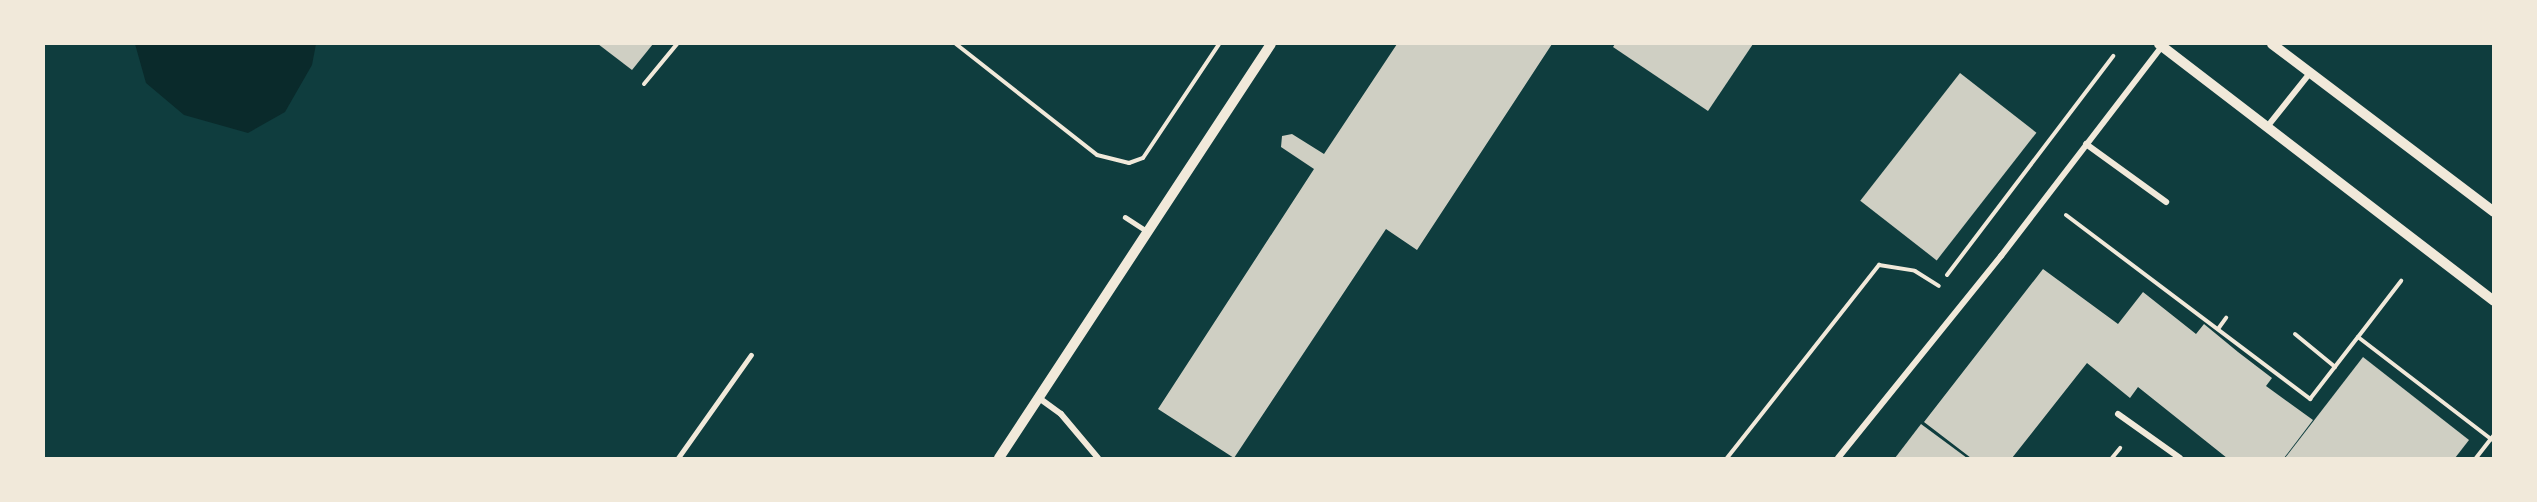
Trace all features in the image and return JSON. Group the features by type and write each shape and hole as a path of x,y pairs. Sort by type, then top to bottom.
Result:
{"street":[{"path":"999,459 1271,44"},
{"path":"2272,44 2493,212"},
{"path":"1838,459 2045,199 2161,45 2493,301"},
{"path":"2267,128 2310,74"},
{"path":"2086,144 2166,202"},
{"path":"1039,398 1061,414 1098,459"},
{"path":"2118,414 2180,459"}],"lane":[{"path":"1125,217 1148,232"},
{"path":"678,459 751,355"}],"path":[{"path":"644,84 677,44"},
{"path":"956,44 1097,155 1129,163 1143,158 1219,44"},
{"path":"1727,459 1879,265 1915,271 1937,288 2114,56"},
{"path":"2045,199 2310,399 2401,281"},
{"path":"2218,328 2226,318"},
{"path":"2295,334 2335,367"},
{"path":"2358,338 2492,437 2476,459"}],"water":[{"path":"135,44 316,44 312,65 285,112 248,133 184,115 146,83"}],"building":[{"path":"598,44 653,44 632,70"},
{"path":"1397,44 1552,44 1417,250 1386,229 1234,458 1158,409 1314,169 1281,147 1282,136 1292,134 1324,154"},
{"path":"1615,44 1753,44 1708,111 1613,47"},
{"path":"1960,73 2036,133 1937,260 1860,201"},
{"path":"2043,269 2118,324 2143,292 2196,334 2204,324 2272,378 2266,386 2313,420 2284,458 2227,458 2138,387 2130,398 2087,363 2012,458 1971,458 1924,422"},
{"path":"2363,357 2469,440 2455,458 2285,458"},
{"path":"1921,424 1967,458 1895,458"}]}
